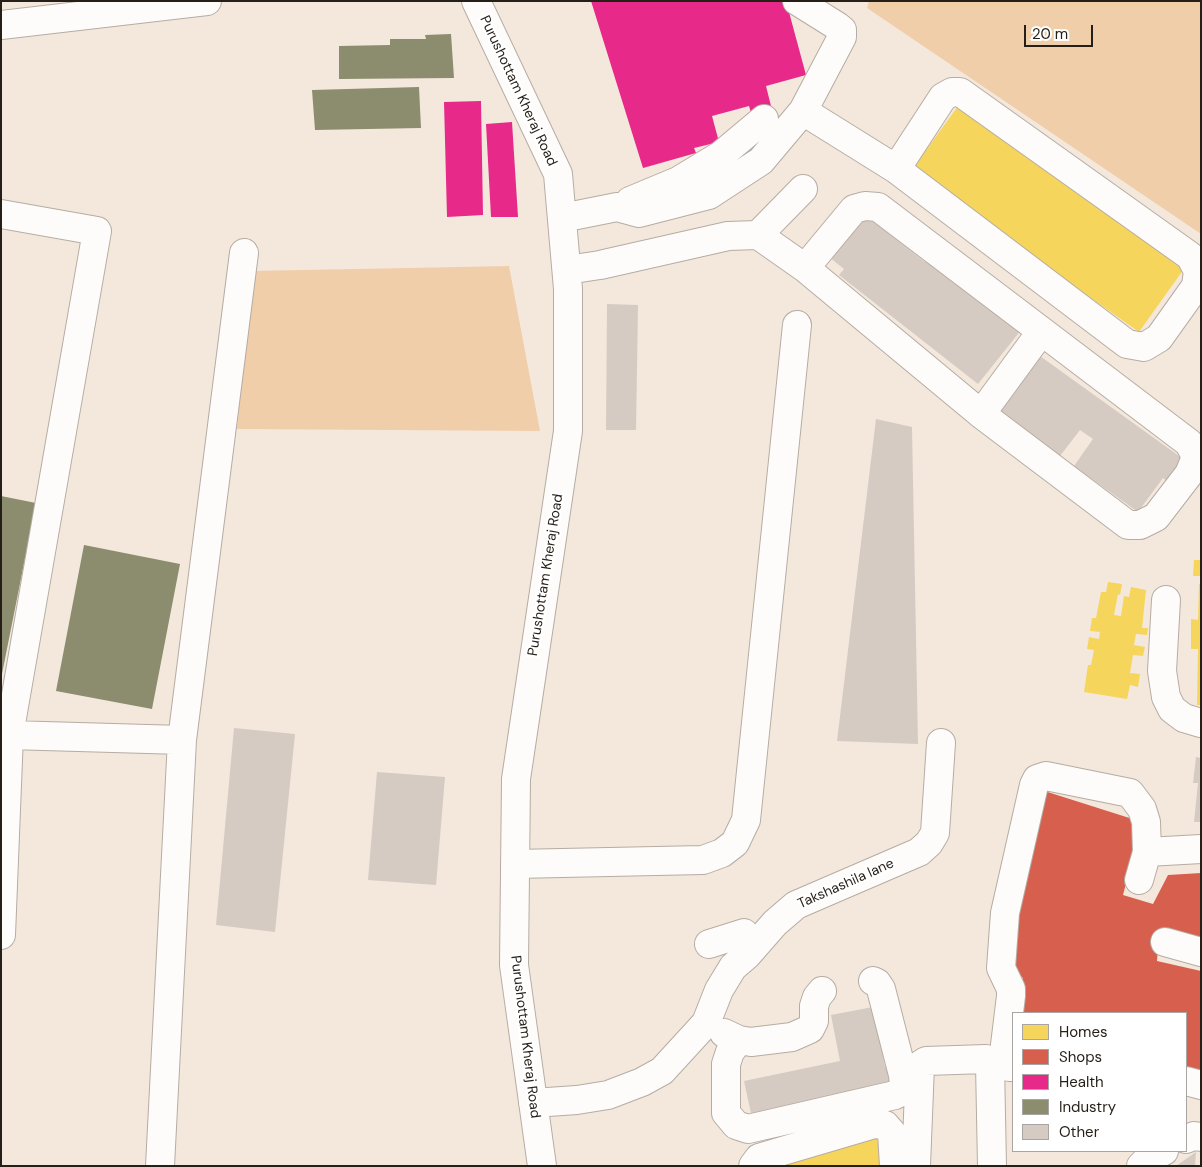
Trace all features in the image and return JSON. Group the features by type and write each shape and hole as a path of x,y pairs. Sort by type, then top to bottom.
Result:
{"street":[{"path":"1,25 207,1"},
{"name":"Purushottam Kheraj Road","path":"476,1 558,174 567,270 568,432 516,778 514,965 542,1166"},
{"path":"617,207 639,213 709,195 761,161 803,111 842,37 842,30 838,26 797,1"},
{"path":"803,111 896,169 1127,344 1144,348 1159,338 1196,286 1198,271 1190,256 960,92 952,92 943,97 896,169"},
{"path":"562,218 617,207 678,181 721,155 764,119"},
{"path":"758,236 803,188"},
{"path":"567,270 600,265 728,236 758,236 805,268 981,414 1128,525 1140,525 1156,517 1189,474 1196,457 1189,443 878,207 866,206 854,209 805,268"},
{"path":"1,214 97,230 4,738 1,936"},
{"path":"160,1166 182,740 244,253"},
{"path":"514,864 703,860 722,854 735,842 746,820 797,325"},
{"path":"981,414 1041,332"},
{"path":"1166,600 1162,671 1166,697 1172,708 1184,718 1201,723"},
{"path":"4,738 182,740"},
{"name":"Takshashila lane","path":"533,1103 577,1100 608,1095 662,1072 706,1023 719,990 733,967 747,955 774,923 796,905 919,852 935,833 941,743"},
{"path":"1012,1067 1009,1066 1005,1060 1004,1053 1012,996 1012,989 1001,968 1005,913 1034,785 1037,779 1046,776 1130,793 1142,809 1146,822 1147,852 1139,880"},
{"path":"1147,852 1201,849"},
{"path":"726,938 733,967"},
{"path":"1165,942 1201,952"},
{"path":"739,1040 730,1052 726,1064 726,1114 736,1125 748,1129 895,1095 902,1091 904,1086 903,1074 881,989 873,981"},
{"path":"706,1023 739,1040 751,1042 792,1037 810,1029 814,1021 814,1006 817,997 822,991"},
{"path":"916,1166 920,1065 926,1060 986,1059 990,1064 992,1166"},
{"path":"1187,1081 1201,1086"},
{"path":"753,1166 759,1158 874,1124 885,1125 892,1133 894,1166"},
{"path":"1187,1139 1194,1136 1201,1138"},
{"path":"1141,1166 1147,1160 1162,1152"}],"shaded area":[{"path":"869,1 1201,1 1201,234 867,8"},
{"path":"509,266 540,431 237,429 251,271"}],"building: Homes":[{"path":"958,106 1186,266 1139,332 911,171"},
{"path":"1194,560 1201,560 1201,576 1193,576"},
{"path":"1108,582 1122,584 1114,615 1121,616 1124,596 1129,597 1131,587 1146,590 1142,628 1148,628 1147,635 1136,634 1134,645 1145,647 1143,656 1133,655 1130,673 1140,674 1138,687 1130,685 1127,699 1084,692 1088,665 1091,665 1094,650 1087,649 1089,637 1099,639 1100,632 1090,631 1092,618 1096,618 1101,592 1106,592"},
{"path":"1199,584 1201,584 1201,705 1197,705 1198,649 1191,649 1191,619 1198,620"},
{"path":"876,1134 883,1166 777,1166"}],"building: Shops":[{"path":"1035,788 1142,822 1123,895 1153,904 1168,875 1201,873 1201,941 1159,931 1157,961 1201,971 1201,1074 1187,1069 1187,1012 1016,1012 1023,978 1004,961"}],"building: Health":[{"path":"591,1 786,1 806,75 766,86 772,110 752,116 749,106 712,116 719,142 694,148 696,153 643,168"},
{"path":"481,101 483,215 447,217 444,102"},
{"path":"512,122 518,217 491,217 486,124"}],"building: Industry":[{"path":"451,34 454,78 339,79 339,46 390,45 390,39 426,39 425,35"},
{"path":"419,87 421,128 315,130 312,90"},
{"path":"1,496 36,503 2,674 1,674"},
{"path":"84,545 180,564 152,709 56,691"}],"building: Other":[{"path":"866,216 925,262 930,257 1022,329 978,384 839,275 844,269 829,257 839,246 841,247"},
{"path":"607,304 638,305 636,430 606,430"},
{"path":"1033,351 1186,461 1170,484 1163,478 1138,512 1074,466 1093,439 1080,430 1060,456 999,412"},
{"path":"876,419 912,427 918,744 837,741"},
{"path":"234,728 295,734 275,932 216,925"},
{"path":"1196,757 1201,758 1201,822 1194,822 1198,783 1193,783"},
{"path":"377,772 445,777 436,885 368,880"},
{"path":"873,1007 885,1067 890,1066 895,1089 752,1118 744,1081 840,1061 831,1015"},
{"path":"1196,1152 1195,1166 1176,1166"}]}
